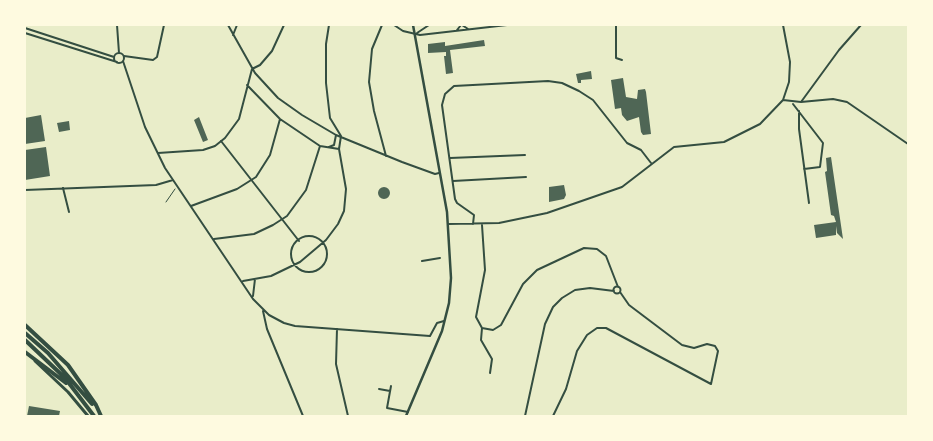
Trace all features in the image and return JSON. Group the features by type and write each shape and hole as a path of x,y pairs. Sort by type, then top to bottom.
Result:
{"highway":[{"path":"25,325 68,365 96,405 101,416"},
{"path":"25,334 48,352 69,374 101,416"},
{"path":"25,340 65,378 94,416"},
{"path":"25,352 57,373 86,405"}],"main road":[{"path":"25,352 68,392 88,416"}],"street":[{"path":"117,25 119,53"},
{"path":"119,53 124,56 153,60 157,58 164,25 160,25"},
{"path":"228,25 252,69 278,98 302,115 336,135 386,156 439,174"},
{"path":"233,34 237,25"},
{"path":"252,69 258,67 272,52 284,25"},
{"path":"243,281 271,276 294,266 324,242 338,224 346,204 346,189 339,149 341,136 330,118 328,101 325,63 329,25"},
{"path":"382,25 372,49 369,82 374,111 386,156"},
{"path":"394,25 403,31 414,34 507,25"},
{"path":"390,386 386,408 407,414 445,321 451,278 448,224 413,25"},
{"path":"414,34 429,25"},
{"path":"455,31 461,25 470,30"},
{"path":"616,25 616,58 622,60"},
{"path":"448,224 499,224 547,213 622,187 674,147 715,144 733,139 760,124 783,100 790,71 783,25"},
{"path":"801,102 839,50 861,25"},
{"path":"25,28 114,57 117,62"},
{"path":"25,33 117,62 123,61"},
{"path":"114,57 119,53"},
{"path":"124,56 123,61 145,127 160,159 262,309 276,319 290,325 430,336 437,323 445,321"},
{"path":"157,153 203,150 221,141 232,131 239,119 252,69"},
{"path":"473,224 474,215 457,204 442,102 450,89 461,84 548,80 579,90 593,100 627,143 641,150 652,164"},
{"path":"247,85 280,119 320,146 339,149"},
{"path":"783,100 801,102 833,99 847,102 908,144"},
{"path":"792,102 823,143 820,167 804,169"},
{"path":"799,111 798,129 809,203"},
{"path":"191,206 233,191 252,180 270,155 280,119"},
{"path":"329,147 334,145 336,135"},
{"path":"221,141 299,241"},
{"path":"214,239 254,234 283,219 306,190 320,146"},
{"path":"450,158 525,155"},
{"path":"453,181 526,177"},
{"path":"25,190 156,185 173,180"},
{"path":"63,188 69,212"},
{"path":"482,224 484,270 476,317 482,328 481,340 492,360 490,373"},
{"path":"294,266 292,253 299,241 311,237 324,242"},
{"path":"294,266 306,272 319,268 327,256 324,242"},
{"path":"482,328 493,330 501,325 523,284 536,270 584,248 597,249 606,256 620,292 629,305 682,345 694,348 707,344 715,346 718,354 711,384 606,328 597,328 587,336 577,351 566,389 553,416"},
{"path":"422,261 440,258"},
{"path":"253,298 255,279"},
{"path":"614,291 618,287"},
{"path":"525,416 545,324 552,307 575,290 590,288 614,291 616,294 620,292"},
{"path":"262,309 267,329 303,416"},
{"path":"337,329 336,364 348,416"},
{"path":"379,389 390,391"}],"path":[{"path":"166,202 178,187"}],"building":[{"path":"484,40 485,46 450,50 453,73 446,74 444,56 446,56 446,52 428,53 428,44 445,42 445,46"},
{"path":"591,71 592,79 581,80 581,83 578,83 576,74"},
{"path":"623,78 626,97 637,99 638,90 645,89 651,134 643,135 639,117 627,121 622,115 621,108 615,109 611,80"},
{"path":"41,115 45,141 25,144 25,118"},
{"path":"199,117 208,140 203,142 194,120"},
{"path":"69,121 70,130 59,132 57,123"},
{"path":"46,147 50,176 25,180 25,150"},
{"path":"831,157 843,239 837,233 836,226 836,235 816,238 814,225 836,222 834,216 831,215 825,172 827,171 826,158"},
{"path":"564,185 566,195 564,199 549,202 549,187"},
{"path":"382,187 386,187 390,193 386,199 382,199 378,195 378,191"},
{"path":"29,406 60,411 59,416 27,416"}]}
